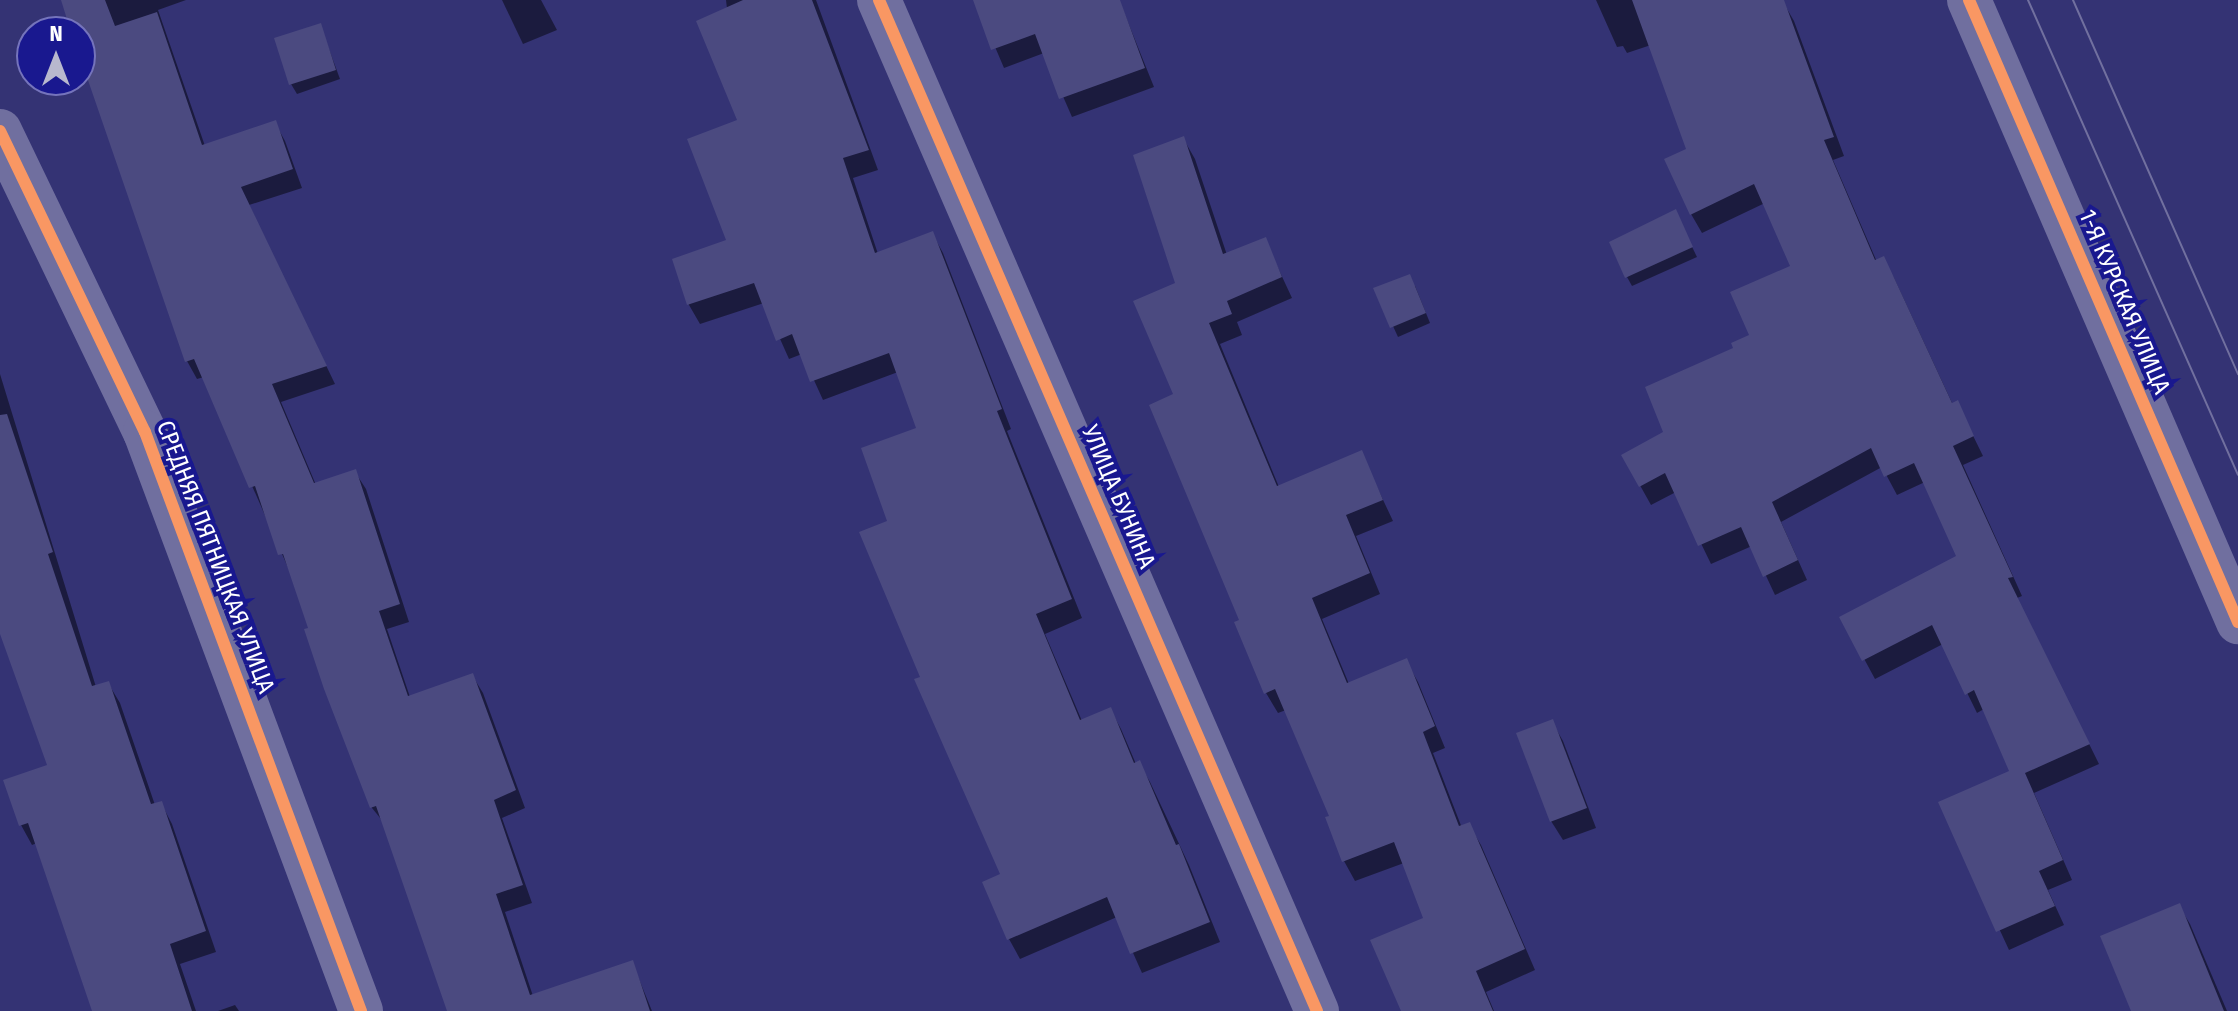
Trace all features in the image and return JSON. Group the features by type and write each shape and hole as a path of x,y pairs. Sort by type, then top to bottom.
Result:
{"street":[{"name":"УЛИЦА БУНИНА","path":"879,0 1317,1011"},
{"name":"1-Я КУРСКАЯ УЛИЦА","path":"1969,0 2238,622"},
{"name":"СРЕДНЯЯ ПЯТНИЦКАЯ УЛИЦА","path":"0,131 145,432 361,1011"}],"building":[{"path":"61,0 105,0 115,26 157,12 202,145 276,120 293,169 241,187 327,366 272,384 314,483 356,469 400,604 379,611 408,696 473,673 516,790 494,800 523,885 496,894 530,995 633,960 650,1011 447,1011 376,806 370,808 324,689 304,629 308,628 283,554 278,555 255,486 249,488 194,359 185,362 93,96 96,96 96,16 66,16"},
{"path":"743,0 812,0 869,150 843,158 875,253 933,231 1002,409 997,411 1072,599 1036,614 1080,720 1111,707 1134,763 1140,760 1176,845 1179,844 1210,922 1130,954 1107,897 1007,940 982,882 1000,874 914,679 920,677 859,532 887,521 861,448 916,428 889,353 810,382 792,334 776,341 754,283 687,305 672,259 726,240 687,139 737,120 696,21"},
{"path":"973,0 1120,0 1145,68 1059,99 1035,34 991,50"},
{"path":"1632,0 1784,0 1834,137 1824,140 1875,260 1884,256 1952,403 1958,400 1974,436 1953,446 2013,577 2008,578 2090,744 2025,773 2063,860 2039,871 2055,906 1996,932 1938,802 2009,771 1974,690 1965,695 1932,625 1862,661 1839,617 1956,556 1914,463 1884,477 1871,448 1772,502 1798,560 1763,577 1741,527 1698,546 1665,473 1639,487 1621,455 1663,432 1645,387 1733,348 1731,343 1749,335 1730,292 1790,266 1754,184 1690,215 1664,159 1686,149"},
{"path":"321,23 336,70 289,85 274,38"},
{"path":"1184,136 1223,254 1266,237 1282,277 1227,301 1232,314 1209,323 1277,486 1362,450 1383,500 1346,515 1370,573 1312,598 1347,683 1407,658 1435,726 1423,732 1459,826 1470,822 1525,949 1476,971 1493,1011 1401,1011 1370,940 1423,918 1394,842 1342,862 1325,817 1329,816 1275,689 1264,694 1234,622 1239,620 1149,405 1173,394 1133,301 1175,283 1133,155"},
{"path":"1676,209 1693,247 1625,278 1609,242"},
{"path":"1410,274 1426,313 1390,328 1373,288"},
{"path":"7,414 53,552 48,554 92,686 109,681 151,804 162,801 206,931 170,944 192,1011 92,1011 28,823 19,826 3,780 47,765 0,634 0,415"},
{"path":"1553,719 1587,808 1550,822 1516,733"},
{"path":"2180,903 2224,1011 2131,1011 2100,936"}],"tram line":[{"path":"2028,0 2238,475"},
{"path":"2073,0 2238,374"}],"cycle path":[{"path":"879,0 1317,1011"},
{"path":"1969,0 2238,622"},
{"path":"0,131 145,432 361,1011"}]}
